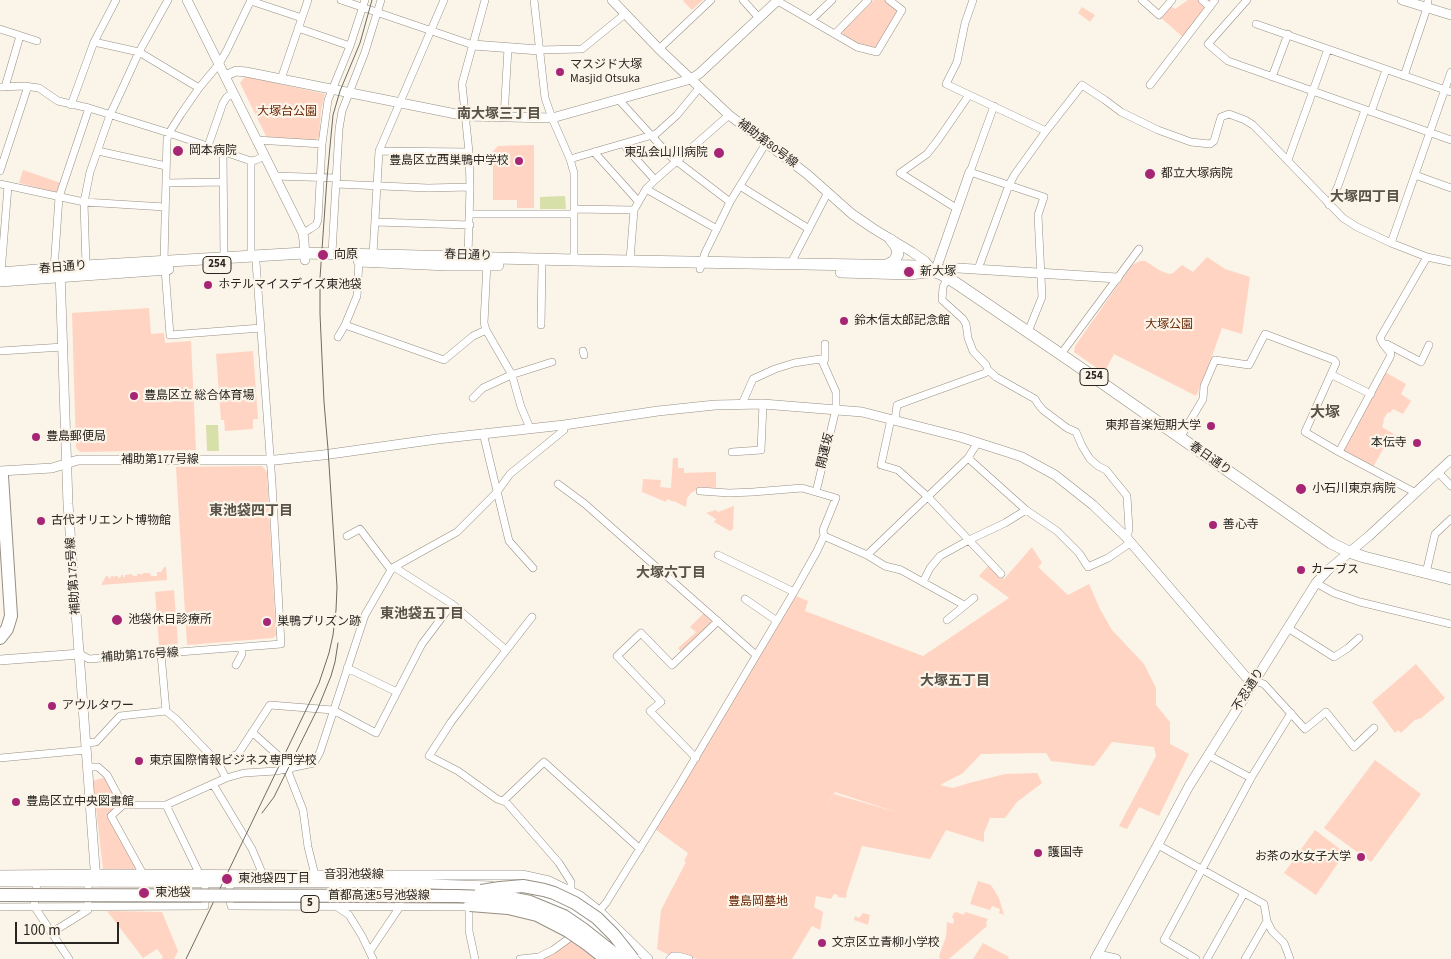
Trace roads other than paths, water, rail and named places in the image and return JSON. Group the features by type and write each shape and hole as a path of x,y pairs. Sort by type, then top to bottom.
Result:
{"highway":[{"path":"887,265 894,261 898,254 892,240"},
{"name":"春日通り","path":"0,276 332,253 468,256 487,261 542,265 791,263 919,266 948,277 1331,543 1349,552 1451,579"},
{"name":"春日通り","path":"305,256 360,261 448,265 487,261 630,260 908,274 934,272"},
{"name":"春日通り","path":"58,271 86,266 165,265 224,258 254,259"},
{"path":"0,472 2,476 5,622 7,629 0,638"},
{"path":"0,522 5,622"},
{"path":"457,896 512,886 534,888 554,893 575,903 596,918 614,935 632,959"},
{"name":"首都高速5号池袋線","path":"0,896 457,896 510,898 541,905 574,922 620,959"},
{"name":"首都高速5号池袋線","path":"0,905 454,904 499,906 527,912 558,925 577,936 606,959"}],"street":[{"path":"71,105 94,42 116,0"},
{"path":"86,266 84,202 90,172 110,115 139,52 168,0"},
{"path":"187,0 302,233 305,256"},
{"path":"261,328 170,335 165,265 167,139 199,88 219,64 251,0 302,18"},
{"path":"281,78 308,0"},
{"path":"341,0 363,4 377,12 473,45 539,50 582,49 625,14"},
{"path":"332,253 339,129 342,111 365,52 381,0"},
{"path":"373,254 379,152 444,0"},
{"path":"534,0 545,98 574,173 574,260"},
{"name":"補助第80号線","path":"612,0 659,49 729,115 828,192 852,214 925,261 934,272"},
{"path":"659,49 711,0"},
{"path":"743,0 759,18"},
{"path":"225,76 240,71 466,116 552,118 691,79 777,0 857,46 877,52 902,10 897,2 889,0"},
{"path":"811,20 832,0"},
{"path":"835,34 868,0"},
{"path":"973,0 965,23 957,62 946,84 1046,131"},
{"path":"1142,0 1159,15 1172,0"},
{"path":"1202,0 1210,7"},
{"path":"1150,85 1215,0"},
{"path":"1402,0 1428,4 1451,15"},
{"path":"1245,1 1208,44 1228,60 1451,140"},
{"path":"468,256 470,225 469,152 462,84 484,3"},
{"path":"302,233 310,229 318,220 322,144 328,100 350,46 363,4"},
{"path":"1404,76 1428,4"},
{"path":"1256,24 1448,91"},
{"path":"298,28 350,46"},
{"path":"0,29 37,41"},
{"path":"1272,77 1288,34"},
{"path":"20,36 2,87 28,86 39,88 58,101 89,108 251,161 264,156"},
{"path":"94,42 139,52 199,88"},
{"path":"504,117 508,48"},
{"path":"1288,160 1328,49"},
{"path":"1329,205 1386,70"},
{"path":"1391,243 1430,133 1448,91 1451,72"},
{"path":"978,270 1009,185 1015,174 1082,85 1121,112 1158,130 1192,142 1210,144 1214,141 1221,117 1228,114 1233,115 1253,125 1343,218 1357,227 1391,243 1427,257 1451,261"},
{"path":"0,170 28,86"},
{"path":"570,159 656,134 677,116 700,88"},
{"path":"208,146 223,103 233,93"},
{"path":"956,208 900,173 927,154 969,95"},
{"path":"619,100 676,161 730,202"},
{"path":"934,272 994,106"},
{"path":"58,271 59,197 89,108"},
{"path":"630,260 634,210 646,189 729,115"},
{"path":"256,140 322,144"},
{"path":"701,265 730,202 766,143"},
{"path":"624,144 655,180"},
{"path":"98,151 166,166"},
{"path":"223,152 224,258"},
{"path":"379,152 469,152"},
{"path":"594,152 638,201"},
{"path":"251,161 254,259 271,460"},
{"path":"970,172 1044,197 1038,215 1042,297 1028,332"},
{"path":"1415,175 1451,188"},
{"path":"274,176 320,178 376,186 470,187"},
{"path":"166,183 223,182"},
{"path":"0,184 84,202 165,207"},
{"path":"0,276 3,207 8,186"},
{"path":"740,186 809,229"},
{"path":"646,189 717,229"},
{"path":"791,263 828,192"},
{"path":"470,214 634,210"},
{"path":"375,222 470,225"},
{"path":"1061,354 1139,249"},
{"path":"1339,452 1391,354 1380,338 1427,257"},
{"path":"338,336 345,325 357,296 360,261"},
{"path":"487,261 484,323 486,330 512,375 521,407 530,428"},
{"path":"541,325 542,265"},
{"path":"934,272 950,268 1117,278"},
{"name":"補助第175号線","path":"58,271 67,463 88,767 93,880"},
{"path":"948,277 943,287 942,300 963,319 973,351 986,365 988,370 996,377 1035,399 1043,410 1067,428 1076,432 1090,459 1106,470 1127,496 1128,540 1108,558 1088,567 1078,553 1057,531 1026,510 968,458"},
{"path":"345,325 444,360 473,336 486,330"},
{"path":"1180,438 1203,399 1204,386 1215,360 1249,365 1265,334 1334,360 1336,363 1305,432 1416,492"},
{"path":"823,363 825,359 825,344"},
{"path":"1383,344 1421,362 1429,344"},
{"path":"0,351 63,347"},
{"path":"742,404 752,379 775,369 820,359 836,392 836,409"},
{"path":"473,398 484,388 512,375 552,362"},
{"path":"988,370 985,373 897,405 881,465 898,470 928,497 1001,574"},
{"path":"1332,374 1371,394"},
{"path":"732,452 761,450 763,404"},
{"name":"補助第177号線","path":"0,472 52,468 78,460 271,460 483,433 564,425 692,407 763,404 862,412 978,442 1022,457 1054,476 1093,505 1128,540 1246,677 1254,681"},
{"name":"開運坂","path":"816,492 836,409"},
{"path":"143,874 111,816 123,805 166,805 226,778 244,773 314,763 320,752 365,615 392,568 457,532 497,492 510,474 564,430 564,425"},
{"path":"483,433 509,541 533,568"},
{"path":"867,556 968,458 978,442"},
{"name":"補助第176号線","path":"0,660 80,654 89,659 281,644 271,460"},
{"name":"不忍通り","path":"1099,958 1189,786 1316,584 1328,570 1369,536 1451,460"},
{"path":"1438,472 1451,486"},
{"path":"558,484 586,504 756,655"},
{"path":"520,959 539,957 553,950 589,922 606,903 696,758 812,561 824,536 823,530 836,498 802,488 753,492 700,490"},
{"path":"923,582 930,568 940,556 1005,523 1026,510"},
{"path":"1426,573 1436,534 1451,519"},
{"path":"347,536 360,529 392,568 452,604 506,650"},
{"path":"824,536 885,566 901,570 964,605"},
{"path":"718,555 794,592"},
{"path":"1316,584 1334,593 1360,602 1451,624"},
{"path":"948,620 974,598"},
{"path":"745,599 777,621"},
{"path":"218,763 238,754 270,705 333,710 376,733 422,644 452,604"},
{"path":"532,617 452,722 429,756 458,771 497,798 506,802 560,863 571,882 571,891"},
{"path":"696,758 650,711 661,702 617,656 641,633 672,665 718,620"},
{"path":"1288,628 1334,657 1359,638"},
{"path":"236,665 242,654 242,648"},
{"path":"161,654 166,711"},
{"path":"347,668 397,692"},
{"path":"1254,681 1264,684 1305,729 1326,712 1354,747 1374,728"},
{"path":"0,758 86,747 96,742 120,716 166,711 180,722 218,763 226,778"},
{"path":"1196,959 1164,940 1251,778 1291,713"},
{"path":"252,732 289,768 303,810 308,847 315,875"},
{"path":"1208,755 1251,778"},
{"path":"503,800 544,762 640,849"},
{"path":"88,767 98,767 107,775 123,805"},
{"path":"213,784 252,849 263,875"},
{"path":"0,905 204,906 202,878 166,805"},
{"path":"1158,845 1264,904 1266,921 1272,931 1284,943 1290,959"},
{"name":"音羽池袋線","path":"0,882 93,880 143,874 202,878 232,883 336,882 502,886 539,894 560,903 589,922 632,959"},
{"name":"音羽池袋線","path":"0,875 157,882 263,875 522,875 549,881 571,891 599,911 648,959"},
{"path":"51,932 88,910 93,880"},
{"path":"37,882 34,906 69,959"},
{"path":"156,907 157,882"},
{"path":"336,882 336,906"},
{"path":"232,883 228,892 231,906 469,906 520,915 575,934"},
{"path":"370,951 386,929 399,906 399,883"},
{"path":"471,885 469,931 475,959"},
{"name":"音羽池袋線","path":"471,885 542,911 564,922 575,934 613,959"},
{"path":"1207,959 1244,893"},
{"path":"336,906 349,915 373,959"},
{"path":"1245,959 1266,921"},
{"path":"670,959 672,956 689,959"},
{"path":"1099,958 1116,959"}],"tram line":[{"path":"186,959 319,683 333,635 337,587 324,402 320,278 333,115 340,91 360,43 372,0"},
{"path":"262,813 274,797 318,708 331,676 338,643"}],"place":[{"name":"マスジド大塚 Masjid Otsuka","path":"560,72"},
{"name":"岡本病院","path":"178,151"},
{"name":"東弘会山川病院","path":"719,153"},
{"name":"豊島区立西巣鴨中学校","path":"519,161"},
{"name":"都立大塚病院","path":"1150,174"},
{"name":"向原","path":"323,255"},
{"name":"新大塚","path":"909,272"},
{"name":"ホテルマイスデイズ東池袋","path":"208,285"},
{"name":"鈴木信太郎記念館","path":"844,321"},
{"name":"豊島区立 総合体育場","path":"134,396"},
{"name":"東邦音楽短期大学","path":"1211,426"},
{"name":"豊島郵便局","path":"36,437"},
{"name":"本伝寺","path":"1417,443"},
{"name":"小石川東京病院","path":"1301,489"},
{"name":"古代オリエント博物館","path":"41,521"},
{"name":"善心寺","path":"1213,525"},
{"name":"カーブス","path":"1301,570"},
{"name":"池袋休日診療所","path":"117,620"},
{"name":"巣鴨プリズン跡","path":"267,622"},
{"name":"アウルタワー","path":"52,706"},
{"name":"東京国際情報ビジネス専門学校","path":"139,761"},
{"name":"豊島区立中央図書館","path":"16,802"},
{"name":"護国寺","path":"1038,853"},
{"name":"お茶の水女子大学","path":"1361,857"},
{"name":"東池袋四丁目","path":"227,879"},
{"name":"東池袋","path":"144,893"},
{"name":"文京区立青柳小学校","path":"822,943"}],"district":[{"name":"南大塚三丁目","path":"499,115"},
{"name":"大塚四丁目","path":"1365,198"},
{"name":"大塚","path":"1325,414"},
{"name":"東池袋四丁目","path":"251,512"},
{"name":"大塚六丁目","path":"671,574"},
{"name":"東池袋五丁目","path":"422,615"},
{"name":"大塚五丁目","path":"955,682"}],"park label":[{"name":"大塚台公園","path":"287,112"},
{"name":"大塚公園","path":"1169,325"},
{"name":"豊島岡墓地","path":"758,902"}]}
